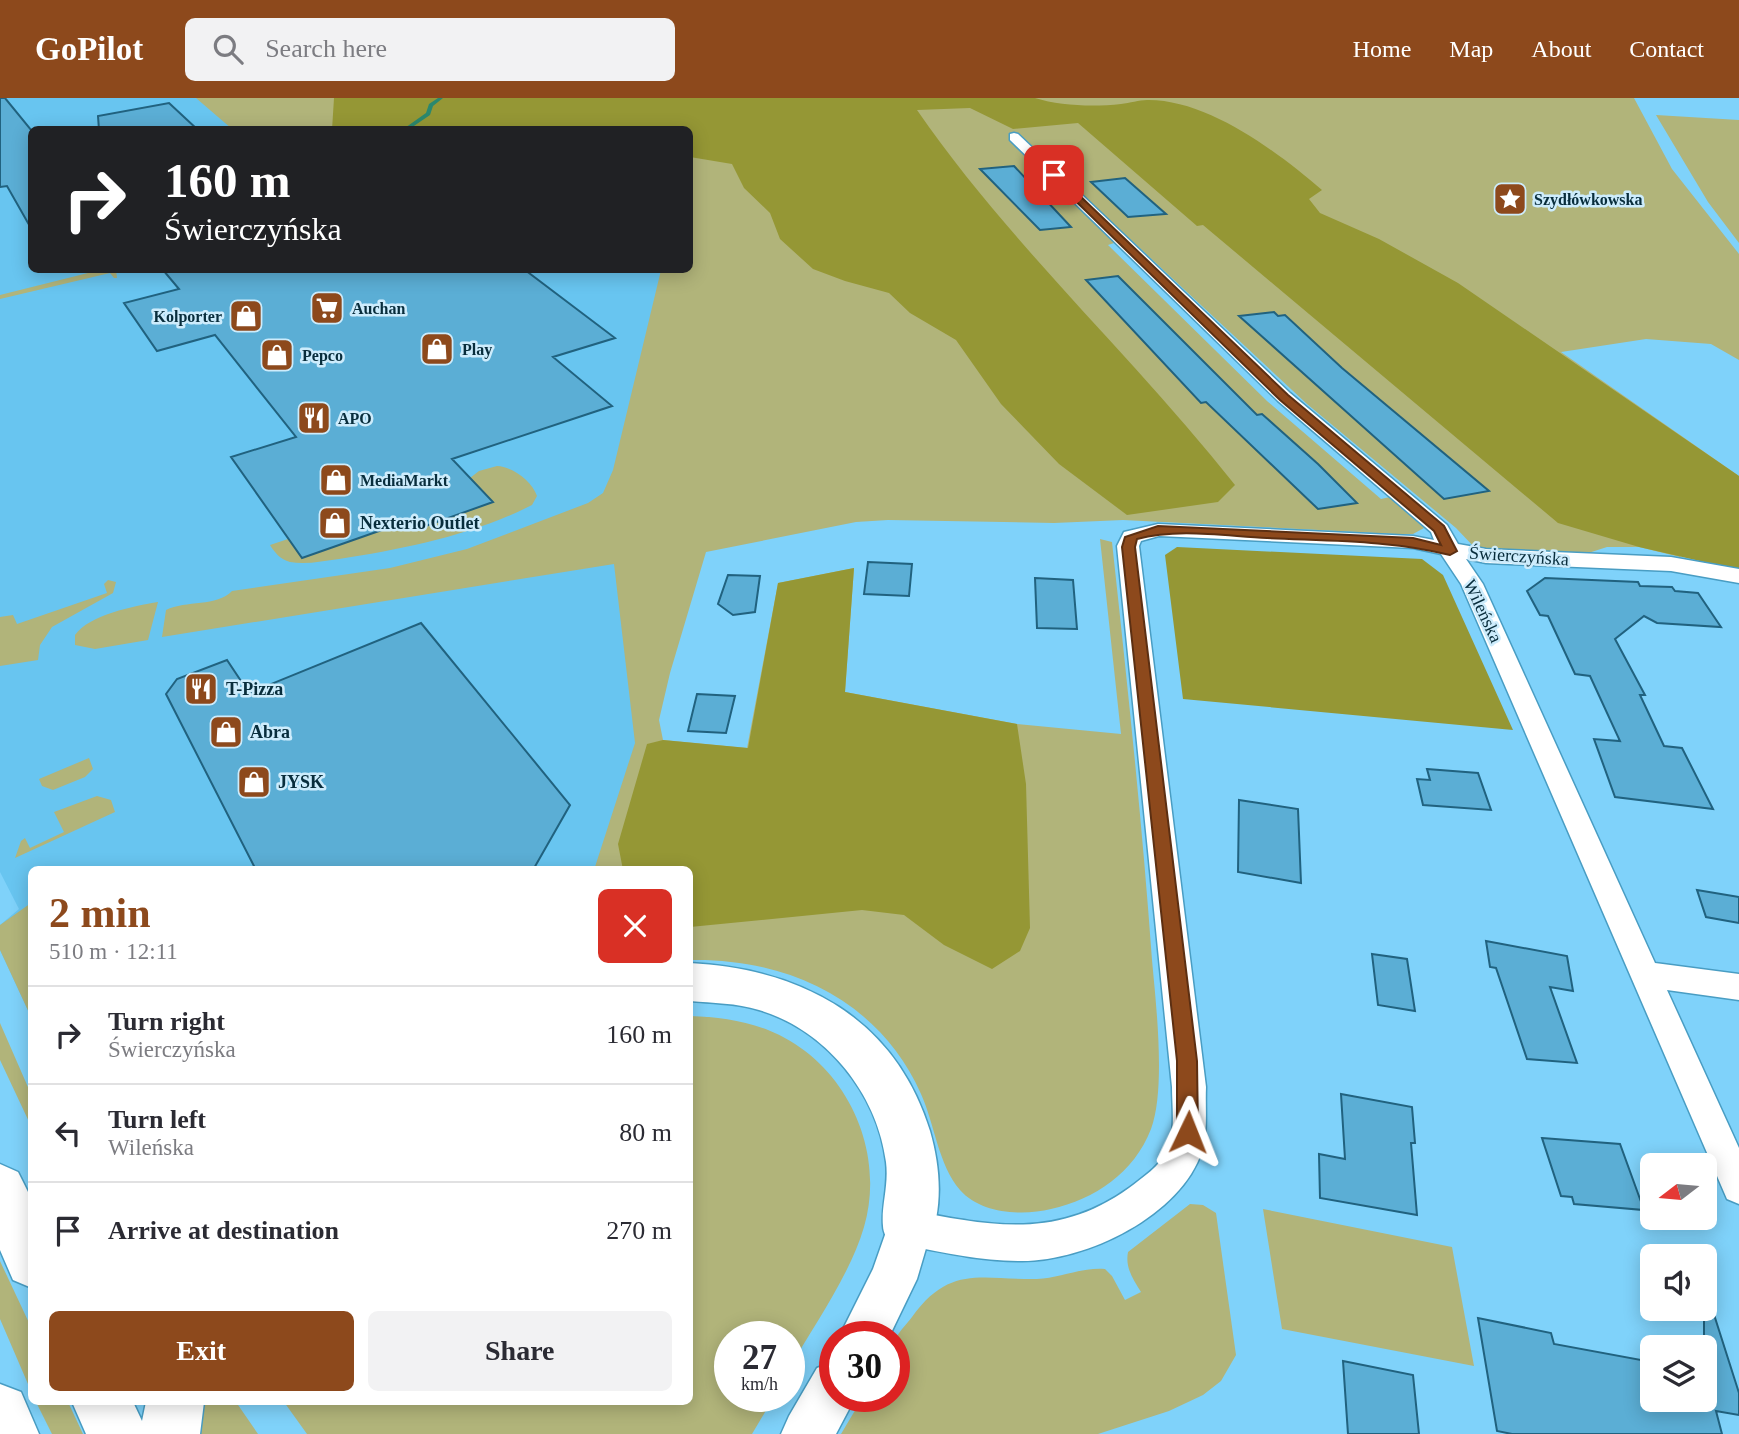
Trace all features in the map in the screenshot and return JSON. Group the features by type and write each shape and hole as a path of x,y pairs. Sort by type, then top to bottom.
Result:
{"main road":[{"path":"693,982 743,986 788,1000 824,1018 845,1034 864,1054 882,1077 905,1131 913,1189 909,1228"},
{"path":"0,1189 28,1252"},
{"path":"103,1405 118,1434"},
{"path":"170,1434 175,1405"},
{"path":"0,1413 9,1434"}],"street":[{"name":"Wileńska","path":"1014,137 1284,397 1440,529 1450,551 1472,584 1739,1187"},
{"name":"Świerczyńska","path":"909,1228 1003,1245 1065,1240 1093,1230 1139,1202 1163,1182 1181,1160 1188,1132 1189,1087 1129,560 1128,547 1132,537 1158,530 1413,542 1486,556 1671,564 1739,576"},
{"path":"1645,974 1739,987"},
{"path":"872,1321 894,1279 909,1228"},
{"path":"807,1434 820,1412"}],"shaded area":[{"path":"0,98 214,98 246,126 28,126 28,273 691,273 647,744 612,866 28,866 28,1011 0,950 0,925 19,909 0,872"},
{"path":"334,98 1035,98 1089,106 1147,100 1194,108 1241,131 1305,175 1322,190 1309,199 1320,213 1379,239 1458,283 1739,476 1739,570 1639,547 1558,523 1203,225 1197,226 1078,123 1013,129 970,108 917,110 992,208 1235,485 1218,502 1127,515 1059,464 1001,404 956,340 910,313 889,293 813,269 780,239 770,213 744,188 732,164 693,158 693,126 332,126"},
{"path":"1177,547 1422,559 1443,575 1513,730 1183,699 1165,555"},
{"path":"854,568 845,692 1017,724 1026,784 1030,928 1020,951 992,969 944,945 904,915 862,910 693,927 693,866 622,866 618,844 647,744 663,740 748,748 778,583"}],"green space":[{"path":"196,98 1634,98 1672,169 1739,254 1739,360 1711,344 1646,339 1561,352 1739,476 1680,557 1639,547 1607,547 1579,556 1507,557 1475,548 1456,528 1307,404 1129,238 1108,245 1267,401 1381,499 1390,497 1424,528 1413,534 1397,534 1123,520 1054,523 888,520 856,522 706,552 659,720 663,740 747,748 778,583 854,568 845,692 1017,724 1121,734 1100,539 1112,542 1139,803 1157,1022 1159,1070 1156,1112 1144,1145 1111,1182 1067,1204 1040,1211 1003,1211 979,1204 960,1190 942,1156 921,1094 903,1061 881,1034 856,1010 827,991 795,977 762,967 726,961 693,960 693,866 595,866 635,743 614,564 162,637 166,610 174,607 218,599 232,591 390,568 467,549 588,503 603,493 613,470 660,273 693,273 693,126 229,126"},
{"path":"1656,115 1739,120 1739,243 1708,202"},
{"path":"88,273 110,273 0,299 0,295"},
{"path":"497,466 515,472 531,485 537,496 532,505 486,525 438,540 339,559 290,562 278,555 270,545 288,539 302,558 416,518 423,527 492,503 470,478 479,471"},
{"path":"108,580 116,582 113,593 52,627 40,645 38,660 0,666 0,617 13,615 17,624 107,593 104,584"},
{"path":"158,602 148,640 95,649 75,645 75,635 90,622 113,612"},
{"path":"89,758 93,769 85,777 53,790 42,786 39,779"},
{"path":"97,796 111,800 115,812 15,858 21,841 25,838 30,848 64,832 54,812"},
{"path":"28,905 28,1011 0,950 0,925"},
{"path":"693,1016 710,1017 768,1030 795,1044 818,1062 838,1085 853,1110 864,1138 869,1167 870,1197 858,1245 841,1281 805,1342 805,1321 714,1321 714,1412 765,1412 752,1434 307,1434 286,1405 693,1405"},
{"path":"0,1023 28,1087 28,1120 0,1060"},
{"path":"1190,1204 1203,1205 1216,1213 1236,1355 1221,1381 1203,1395 1169,1411 1098,1434 841,1434 854,1412 910,1412 909,1321 926,1300 940,1289 954,1282 983,1277 1037,1279 1105,1269 1125,1300 1141,1292 1129,1268 1128,1252"},
{"path":"1263,1209 1452,1247 1474,1366 1282,1329"},
{"path":"0,1261 28,1321 28,1384 0,1319"},
{"path":"38,1405 69,1405 83,1434 52,1434"},
{"path":"196,1405 238,1405 258,1434 200,1434"}],"building":[{"path":"0,98 5,98 28,126 28,223 7,186 0,187"},
{"path":"169,103 194,126 99,126 98,116"},
{"path":"1014,166 1071,227 1040,230 980,169"},
{"path":"1125,178 1166,214 1128,217 1091,182"},
{"path":"166,273 529,273 615,338 553,357 612,406 452,459 493,502 423,527 416,518 302,558 231,457 296,437 215,335 157,351 124,303 179,289"},
{"path":"1118,276 1257,415 1262,414 1357,503 1318,509 1206,402 1201,403 1086,280"},
{"path":"1274,312 1278,316 1285,315 1342,368 1489,491 1444,499 1239,316"},
{"path":"868,562 912,564 909,596 864,594"},
{"path":"728,575 760,576 755,612 733,615 718,604"},
{"path":"1035,578 1073,580 1077,629 1037,628"},
{"path":"1545,578 1638,582 1640,586 1672,587 1675,591 1698,593 1721,627 1657,623 1644,616 1615,639 1645,695 1640,695 1664,746 1682,748 1713,809 1615,797 1594,739 1620,741 1590,676 1575,674 1548,616 1540,615 1527,591"},
{"path":"421,623 570,805 535,866 254,866 166,694 177,679 227,660 249,693"},
{"path":"697,694 735,696 726,733 688,731"},
{"path":"1427,769 1478,773 1491,810 1423,805 1417,779 1430,780"},
{"path":"1239,800 1298,809 1301,883 1238,872"},
{"path":"1697,890 1739,897 1739,923 1706,917"},
{"path":"1486,941 1567,956 1573,991 1550,987 1577,1063 1527,1059 1496,968 1490,967"},
{"path":"1372,954 1407,959 1415,1011 1378,1005"},
{"path":"1341,1094 1412,1107 1415,1143 1411,1143 1417,1215 1320,1198 1319,1154 1345,1159"},
{"path":"1542,1138 1620,1144 1640,1199 1640,1210 1574,1204 1572,1197 1561,1196"},
{"path":"1478,1318 1551,1333 1554,1344 1640,1360 1640,1412 1716,1412 1722,1434 1512,1434 1497,1431"},
{"path":"1704,1321 1716,1321 1739,1393 1739,1415 1717,1411 1717,1335 1704,1335"},
{"path":"1343,1361 1413,1375 1419,1434 1348,1434"}],"waterway":[{"path":"410,126 428,114 431,105 441,98"}],"place":[{"name":"Szydłówkowska","path":"1510,199"},
{"name":"Auchan","path":"327,308"},
{"name":"Kolporter","path":"246,316"},
{"name":"Play","path":"437,349"},
{"name":"Pepco","path":"277,355"},
{"name":"APO","path":"314,418"},
{"name":"MediaMarkt","path":"336,480"},
{"name":"Nexterio Outlet","path":"335,523"},
{"name":"T-Pizza","path":"201,689"},
{"name":"Abra","path":"226,732"},
{"name":"JYSK","path":"254,782"}],"route":[{"path":"1054,175 1284,397 1440,529 1450,551 1413,542 1215,532 1158,530 1142,532 1132,537 1128,547 1187,1061 1188,1132"}]}
